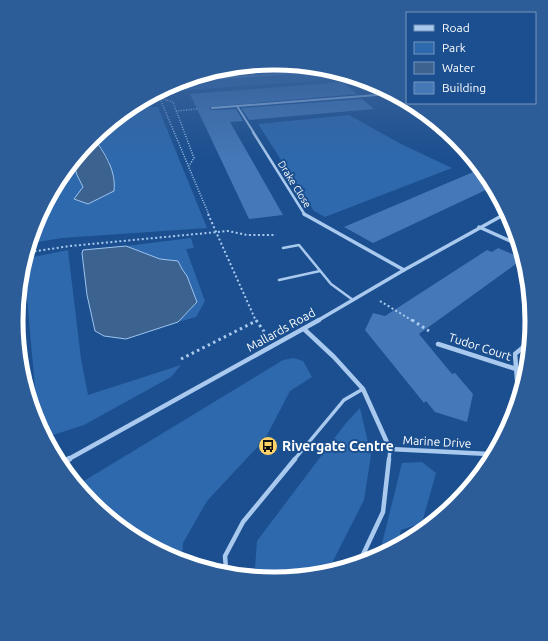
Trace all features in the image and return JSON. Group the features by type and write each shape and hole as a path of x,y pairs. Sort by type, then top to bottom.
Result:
{"street":[{"path":"212,108 327,99"},
{"name":"Drake Close","path":"238,106 304,214 404,270"},
{"name":"Mallards Road","path":"66,461 304,329 404,270 502,215"},
{"path":"479,227 512,242"},
{"name":"Marine Drive","path":"304,329 334,357 363,389 390,449 487,454"},
{"name":"Tudor Court","path":"438,344 516,369"},
{"name":"Tudor Court","path":"517,381 515,354 523,347"}],"lane":[{"path":"283,248 299,245 331,284 353,300"},
{"path":"279,280 320,272"},
{"path":"226,567 225,556 243,522 344,400 363,389"},
{"path":"363,555 383,512 390,449"}],"path":[{"path":"160,99 188,167 256,322 266,335"},
{"path":"163,99 173,102 194,158 188,167"},
{"path":"176,111 212,108"},
{"path":"33,252 70,246 216,232"},
{"path":"366,292 433,334 438,344"},
{"path":"181,359 256,322"}],"green space":[{"path":"149,103 151,107 158,107 207,228 62,238 35,242 49,209 65,181 75,168 83,187 75,199 110,162 97,143 121,121"},
{"path":"349,115 401,144 452,168 325,217 314,211 258,124"},
{"path":"191,238 194,248 186,249 205,301 196,317 178,322 197,302 187,276 178,261 160,259 126,246"},
{"path":"68,250 81,359 88,395 181,365 171,377 84,425 53,435 49,431 36,402 26,284 32,257"},
{"path":"294,358 303,361 312,377 290,391 265,439 207,501 183,543 182,554 148,538 121,520 82,482 283,360"},
{"path":"360,408 371,455 364,500 331,565 290,571 256,571 257,541 346,423"},
{"path":"422,462 436,473 422,523 401,530 399,538 381,548 402,463"}],"water":[{"path":"97,143 110,165 114,177 114,191 88,204 74,199 83,187 75,168"},
{"path":"126,246 160,259 178,261 187,276 197,302 178,322 126,339 104,336 95,331 87,295 82,253 83,250"}],"building":[{"path":"192,99 301,99 210,107 212,110 236,109 243,121 230,122 283,215 249,219"},
{"path":"362,99 374,109 249,120 241,108"},
{"path":"475,171 488,189 373,243 344,227"},
{"path":"498,248 516,256 518,263 419,334 452,374 455,373 473,394 467,422 435,412 426,401 424,403 365,330 373,313 385,316 487,250 492,252"}],"place":[{"name":"Rivergate Centre","path":"268,446"}]}
